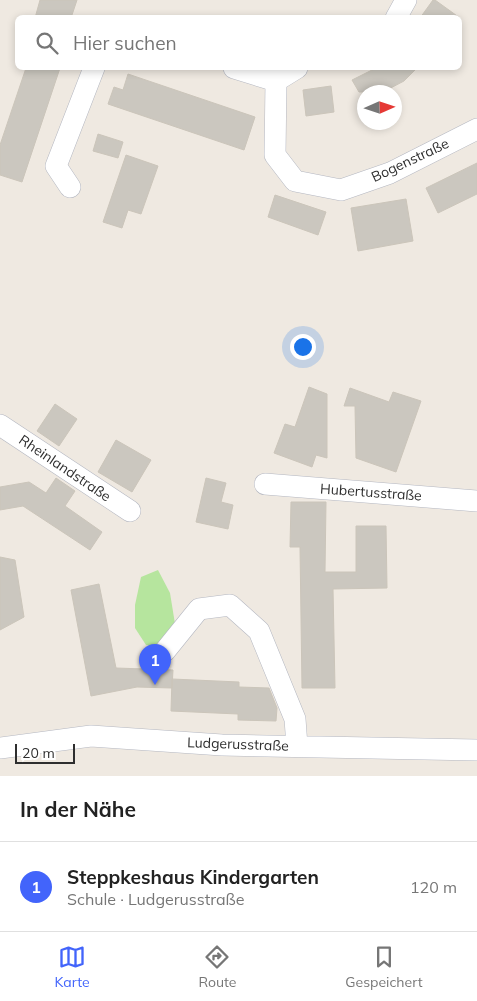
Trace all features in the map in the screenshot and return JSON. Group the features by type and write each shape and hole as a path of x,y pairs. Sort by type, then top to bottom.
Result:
{"street":[{"path":"398,15 406,0"},
{"path":"70,187 56,166 93,70"},
{"path":"240,70 276,81 294,70"},
{"name":"Bogenstraße","path":"276,81 275,155 295,181 341,190 390,173 477,129"},
{"name":"Rheinlandstraße","path":"0,425 130,511"},
{"name":"Hubertusstraße","path":"265,484 464,498 477,501"},
{"path":"165,651 199,609 230,605 259,631 296,719 297,746"},
{"name":"Ludgerusstraße","path":"0,748 91,736 222,745 477,750"}],"green space":[{"path":"158,570 170,593 176,630 158,647 146,645 135,628 135,605 141,577"}],"building":[{"path":"40,0 77,0 72,15 36,15"},
{"path":"433,0 435,0 456,15 422,15"},
{"path":"25,70 59,70 22,182 0,175 0,145"},
{"path":"372,70 415,70 404,81 396,85 357,85 357,89 352,80"},
{"path":"128,74 255,117 244,150 108,104 114,87 123,90"},
{"path":"331,86 334,112 306,116 303,90"},
{"path":"98,134 123,142 118,158 93,151"},
{"path":"126,155 158,166 141,214 128,210 122,228 103,222"},
{"path":"477,163 477,194 438,213 426,188"},
{"path":"275,195 326,212 318,235 268,217"},
{"path":"406,199 413,241 358,251 351,208"},
{"path":"309,387 327,394 327,458 316,455 312,467 274,453 285,424 295,427"},
{"path":"350,388 389,402 393,392 421,401 396,472 356,458 355,406 344,406"},
{"path":"55,404 77,419 59,446 37,431"},
{"path":"116,440 151,460 132,492 98,472"},
{"path":"56,478 75,491 65,506 102,532 90,550 23,506 0,510 0,487 29,482 46,493"},
{"path":"206,478 226,483 221,502 233,505 228,529 196,522"},
{"path":"291,502 326,502 325,572 356,572 356,526 386,526 387,588 333,589 335,688 302,688 300,547 290,547"},
{"path":"0,557 15,560 24,617 0,630"},
{"path":"99,584 116,668 173,670 172,688 137,687 91,696 71,590"},
{"path":"172,679 239,682 239,687 269,688 277,708 276,721 238,720 238,714 171,711"}],"place":[{"name":"Steppkeshaus Kindergarten","path":"155,685"}]}
